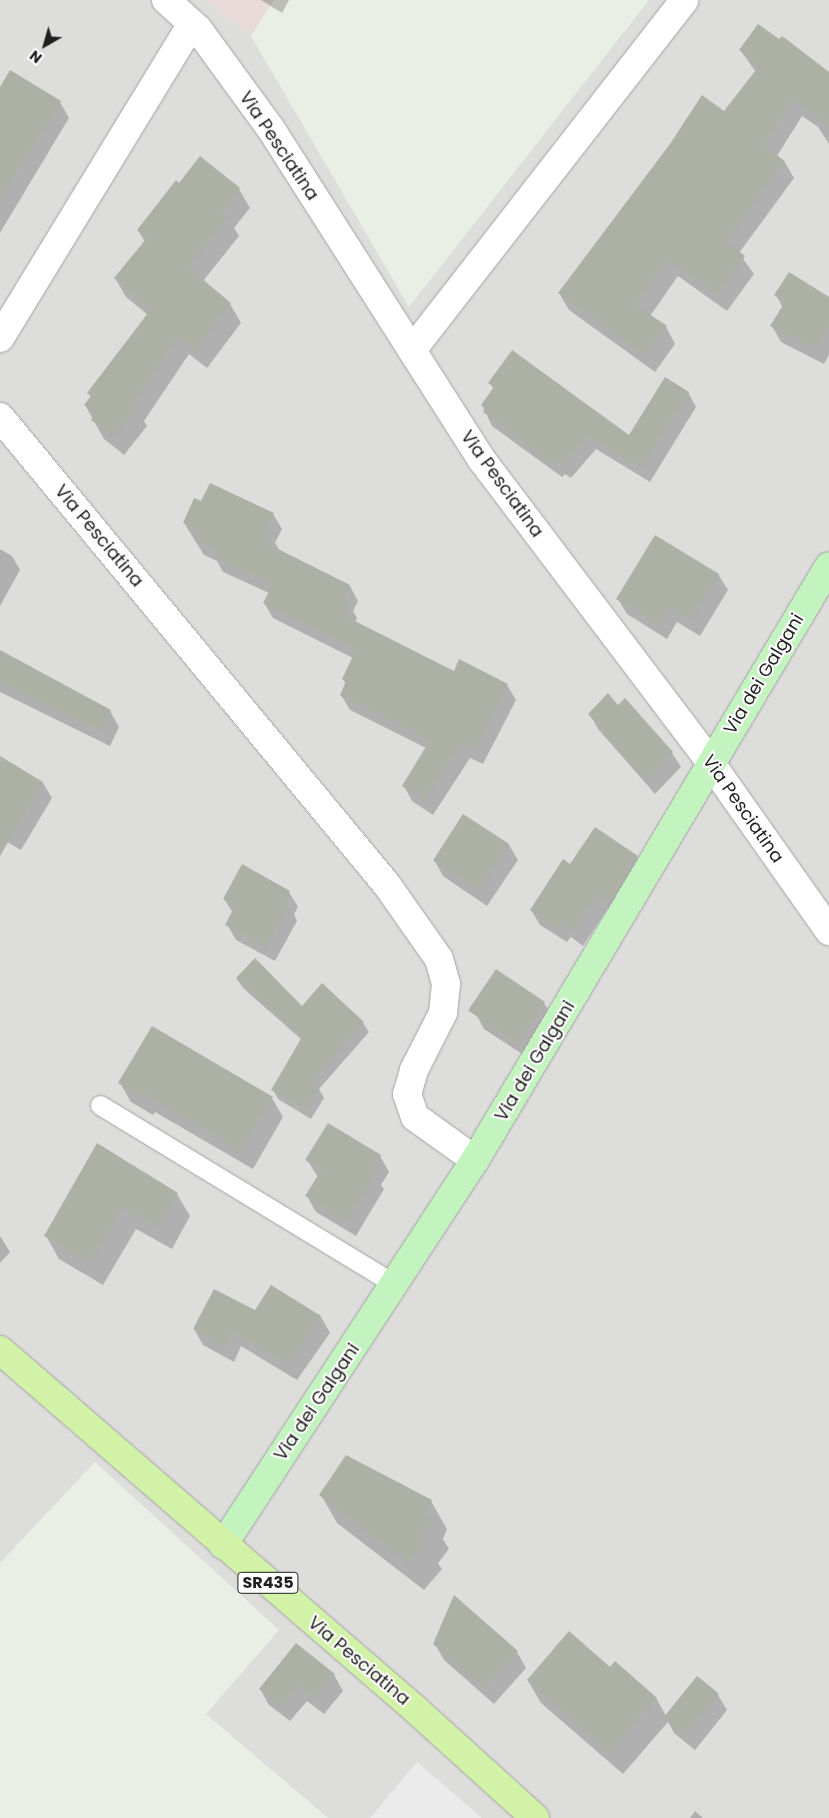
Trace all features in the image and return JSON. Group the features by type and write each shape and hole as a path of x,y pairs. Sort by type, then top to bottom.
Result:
{"main road":[{"name":"Via Pesciatina","path":"0,1350 223,1545 415,1709 535,1818"}],"street":[{"name":"Via Pesciatina","path":"166,0 192,24 271,130 482,460 710,762 829,931"},
{"path":"412,350 684,0"},
{"path":"0,338 192,24"},
{"name":"Via Pesciatina","path":"0,417 387,885 439,958 446,984 443,1012 414,1070 407,1094 415,1117 475,1160"},
{"name":"Via dei Galgani","path":"223,1545 396,1285 475,1160 617,924 710,762 826,580"}],"lane":[{"path":"100,1105 396,1285"}],"shaded area":[{"path":"0,0 207,0 251,36 409,307 649,0 829,0 829,1818 328,1818 206,1714 279,1630 95,1462 0,1563"},
{"path":"207,0 274,0 251,36"},
{"path":"417,1762 482,1818 370,1818"}],"building":[{"path":"758,24 779,39 782,36 829,72 829,127 792,100 764,146 785,161 726,242 745,256 717,295 668,260 636,305 667,326 645,356 558,293 670,144 702,95 724,111 759,66 739,50"},
{"path":"10,70 61,101 0,200 0,87"},
{"path":"200,156 240,188 222,211 229,216 188,267 231,303 196,350 178,336 133,403 137,406 113,437 91,420 96,414 84,405 91,396 87,393 151,309 114,278 146,239 137,230 176,180 179,183"},
{"path":"789,272 829,297 829,325 815,349 770,326 785,302 774,295"},
{"path":"512,350 629,435 665,377 689,392 642,468 588,436 562,465 557,460 554,464 483,412 485,408 481,405 494,387 488,383"},
{"path":"210,483 274,513 265,532 272,535 268,544 350,585 344,599 349,602 343,615 454,671 459,659 508,684 475,750 461,743 424,801 402,786 430,740 340,695 346,681 342,679 356,650 263,603 273,584 213,557 215,550 194,540 199,531 183,523 194,498 201,501"},
{"path":"655,535 719,574 691,621 668,607 658,624 616,599"},
{"path":"0,650 111,710 101,731 0,682"},
{"path":"608,693 618,705 625,698 673,752 646,781 588,714"},
{"path":"0,756 43,782 0,856"},
{"path":"463,814 509,844 479,890 433,860"},
{"path":"595,827 638,856 609,901 599,894 574,931 562,922 557,928 530,910 563,859 570,864"},
{"path":"242,864 290,891 284,902 289,905 266,947 225,925 235,906 223,899"},
{"path":"255,958 302,1006 322,983 364,1022 311,1082 319,1088 306,1110 271,1090 302,1037 236,978"},
{"path":"496,969 545,1002 517,1043 468,1010"},
{"path":"152,1026 273,1097 241,1151 144,1094 142,1097 118,1083"},
{"path":"328,1123 381,1155 372,1170 376,1172 347,1221 305,1196 322,1169 305,1160"},
{"path":"97,1143 178,1193 159,1227 123,1207 90,1263 44,1236"},
{"path":"271,1285 321,1316 288,1365 232,1331 226,1348 193,1329 214,1289 255,1310"},
{"path":"346,1455 432,1500 426,1515 434,1520 421,1536 426,1540 408,1563 319,1495"},
{"path":"454,1595 518,1651 485,1689 433,1644"},
{"path":"569,1631 610,1667 615,1661 657,1698 609,1752 527,1680"},
{"path":"296,1643 335,1674 315,1699 298,1686 280,1707 259,1689"},
{"path":"697,1676 719,1694 685,1735 664,1717"}]}
